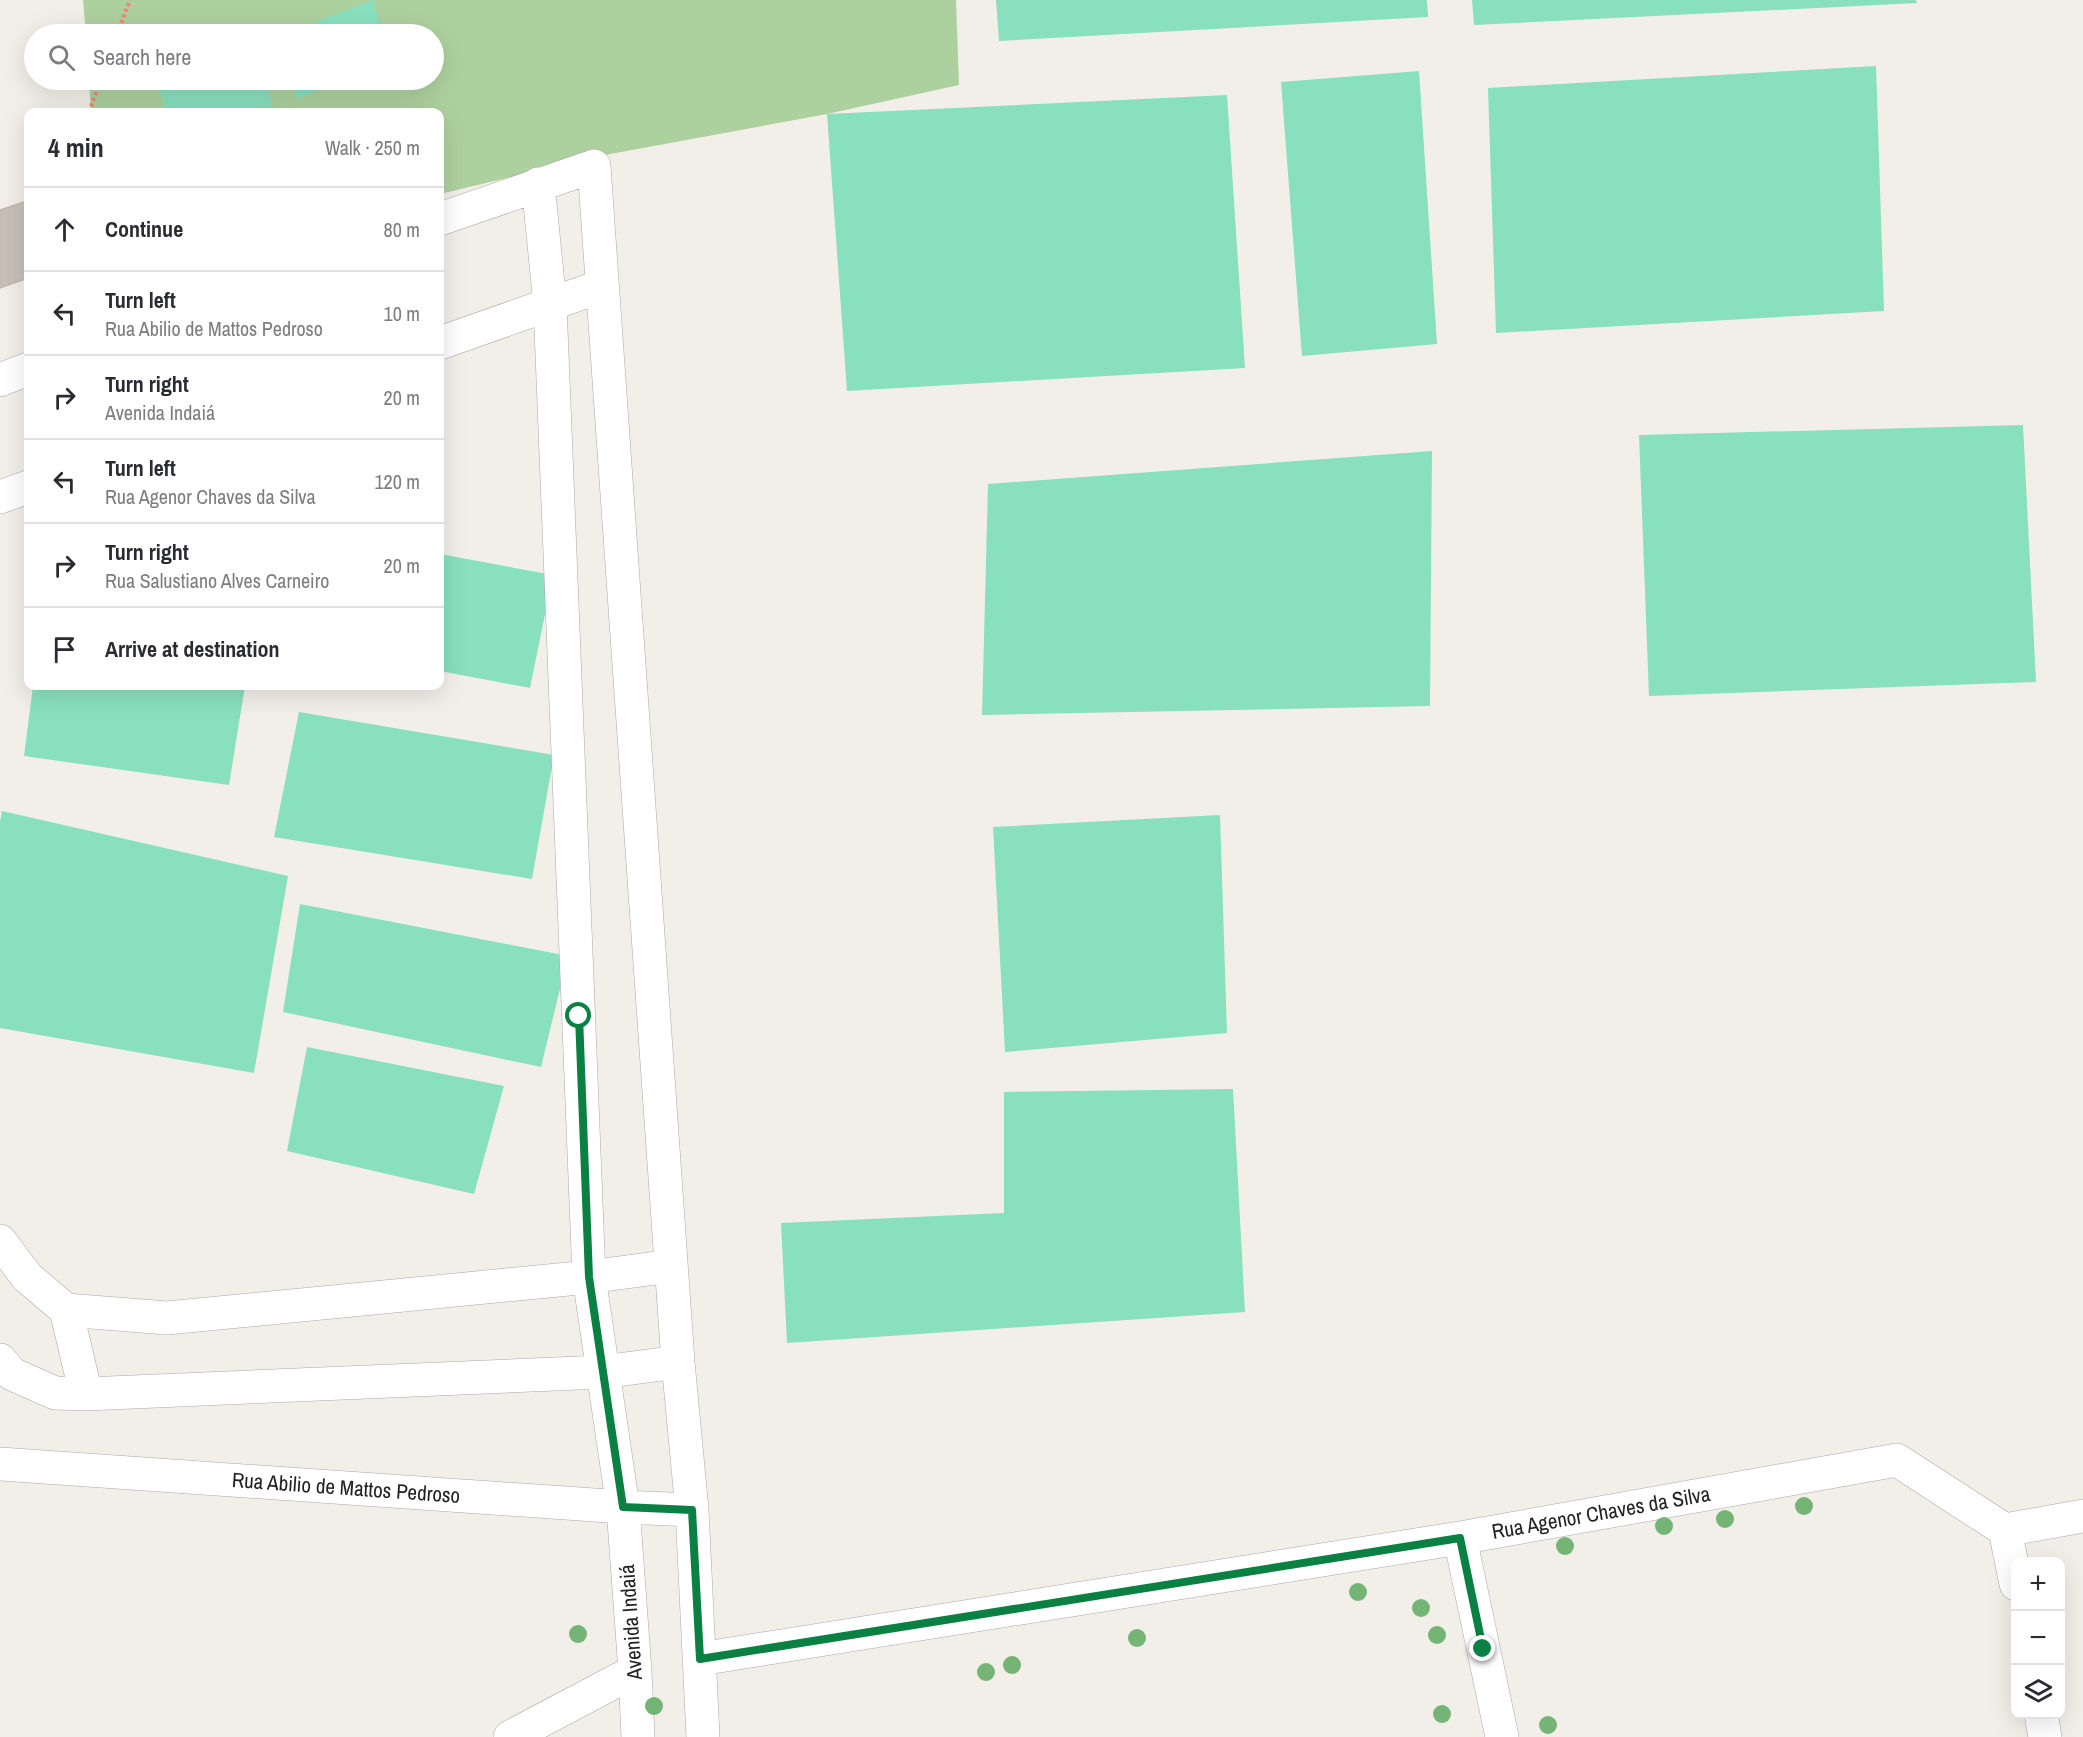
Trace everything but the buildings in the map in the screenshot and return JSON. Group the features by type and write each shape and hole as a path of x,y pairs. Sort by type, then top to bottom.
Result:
{"street":[{"path":"444,218 594,166 671,1266 692,1510 703,1737"},
{"name":"Avenida Indaiá","path":"538,184 550,304 589,1277 623,1507 638,1737"},
{"path":"444,342 602,286"},
{"path":"0,380 24,371"},
{"path":"0,497 24,488"},
{"path":"0,1241 27,1277 66,1310 166,1318 589,1277 671,1266"},
{"path":"66,1310 86,1394"},
{"path":"0,1360 12,1374 55,1393 86,1394 602,1372 678,1362"},
{"name":"Rua Agenor Chaves da Silva","path":"700,1659 1460,1538 1897,1460 2005,1530"},
{"name":"Rua Abilio de Mattos Pedroso","path":"0,1464 692,1510"},
{"path":"2011,1559 2005,1530 2083,1516"},
{"path":"1460,1538 1502,1737"},
{"path":"510,1737 635,1671"},
{"path":"2042,1719 2045,1737"}],"path":[{"path":"121,24 130,0"},
{"path":"90,108 97,90"}],"green space":[{"path":"83,0 956,0 959,85 827,114 594,157 444,193 444,108 91,108 90,90 444,90 444,24 85,24"},
{"path":"373,0 380,24 310,24"},
{"path":"996,0 1427,0 1428,17 999,41"},
{"path":"1472,0 1916,0 1917,3 1474,25"},
{"path":"1876,66 1884,311 1496,333 1488,88"},
{"path":"1419,71 1437,344 1302,356 1281,82"},
{"path":"160,90 268,90 273,107 269,108 165,108"},
{"path":"295,90 318,90 298,99"},
{"path":"1227,95 1245,368 847,391 827,114"},
{"path":"2023,425 2036,682 1649,696 1639,435"},
{"path":"1432,451 1430,706 982,715 988,484"},
{"path":"444,555 553,575 530,688 444,672"},
{"path":"32,690 244,690 229,785 24,756"},
{"path":"299,712 554,755 532,879 274,837"},
{"path":"2,811 288,876 254,1073 0,1028 0,822"},
{"path":"1220,815 1227,1033 1005,1052 993,827"},
{"path":"300,904 568,956 541,1067 283,1012"},
{"path":"307,1047 504,1086 474,1194 287,1151"},
{"path":"1233,1089 1245,1312 787,1343 781,1223 1004,1213 1004,1092"}],"route":[{"path":"579,1016 589,1277 623,1507 692,1510 700,1659 1460,1538 1483,1649"}]}
